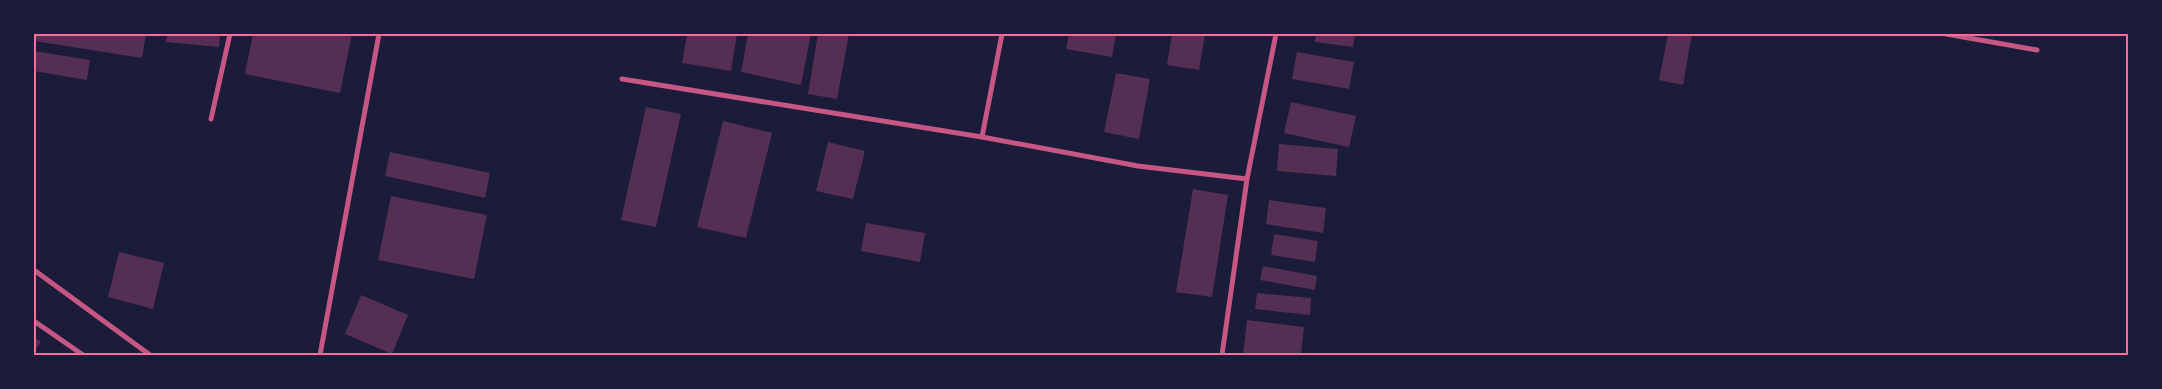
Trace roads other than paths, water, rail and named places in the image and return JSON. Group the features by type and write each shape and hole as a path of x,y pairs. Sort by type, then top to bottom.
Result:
{"street":[{"path":"211,119 230,34"},
{"path":"320,355 379,34"},
{"path":"982,137 1002,34"},
{"path":"1222,355 1247,179 1276,34"},
{"path":"1946,34 2037,50"},
{"path":"622,79 982,137 1138,166 1247,179"},
{"path":"34,270 150,355"},
{"path":"34,321 82,355"}]}
